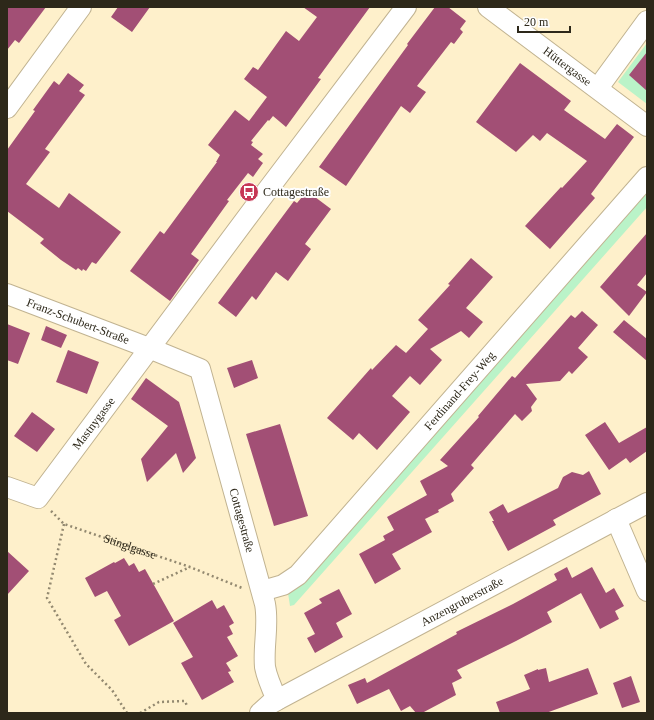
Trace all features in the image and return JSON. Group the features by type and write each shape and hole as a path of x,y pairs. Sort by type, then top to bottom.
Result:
{"street":[{"path":"7,108 81,7"},
{"path":"149,348 406,7"},
{"name":"Hüttergasse","path":"488,7 647,126"},
{"path":"598,88 647,21"},
{"name":"Ferdinand-Frey-Weg","path":"262,591 283,585 298,575 647,177"},
{"name":"Franz-Schubert-Straße","path":"7,294 149,348"},
{"name":"Mastnygasse","path":"38,498 149,348"},
{"name":"Cottagestraße","path":"149,348 200,369 262,591 267,613 265,667 276,700"},
{"path":"7,488 38,498"},
{"name":"Anzengruberstraße","path":"276,700 647,503"},
{"path":"616,520 647,591"},
{"path":"260,713 276,700"}],"path":[{"name":"Stinglgasse","path":"38,498 64,524 190,567 241,587 262,591"},
{"path":"64,524 48,598 86,664 112,690 127,713"},
{"path":"153,584 190,567"},
{"path":"140,713 145,712 159,702 185,701 187,706"}],"green space":[{"path":"647,43 647,104 618,82"},
{"path":"647,190 647,207 294,605 290,606 288,593"}],"building":[{"path":"7,7 46,7 19,43 15,40 7,50"},
{"path":"118,7 150,7 132,32 111,17"},
{"path":"303,7 370,7 318,78 321,79 286,127 273,116 251,141 253,142 251,145 263,154 258,159 263,163 253,177 248,173 227,200 229,201 191,254 199,260 170,301 130,271 160,231 164,234 217,162 220,155 208,145 235,110 249,121 267,97 244,79 253,67 258,70 286,31 299,41 317,17"},
{"path":"435,7 448,7 466,21 460,29 463,32 454,44 451,42 417,86 426,92 410,113 401,106 346,186 319,167"},
{"path":"647,52 647,91 629,75"},
{"path":"520,63 571,101 564,110 605,139 617,124 634,137 591,194 595,198 550,249 525,226 587,161 547,133 540,141 533,135 516,152 476,122"},
{"path":"68,73 84,85 79,91 85,95 45,149 50,152 26,184 59,208 69,193 121,232 96,264 92,262 86,271 83,269 82,271 78,268 76,270 61,260 40,243 44,239 7,211 7,150 54,81 59,85"},
{"path":"307,191 331,209 305,244 311,249 288,281 276,272 256,300 252,296 236,317 218,303 294,201 297,203"},
{"path":"647,233 647,273 637,285 647,292 629,316 600,287"},
{"path":"471,258 493,277 466,308 483,322 469,338 461,331 430,349 442,360 420,385 410,376 392,396 410,412 377,450 359,433 353,440 327,418 371,368 372,370 396,345 406,353 428,329 418,320 450,285 448,284"},
{"path":"582,311 598,325 578,348 588,357 572,374 569,371 560,381 526,384 537,399 531,407 532,411 522,421 515,414 471,465 474,468 451,494 454,501 438,510 439,512 425,519 432,532 392,554 401,569 375,584 359,554 385,540 383,536 394,530 387,517 427,495 420,481 448,466 440,460 479,417 478,416 512,376 515,378 571,315 575,318"},
{"path":"624,320 647,339 647,361 613,332"},
{"path":"7,324 30,333 18,364 7,360"},
{"path":"46,326 67,335 61,348 41,340"},
{"path":"68,350 99,362 87,394 56,382"},
{"path":"252,360 258,378 234,388 227,368"},
{"path":"146,378 179,402 196,458 183,473 176,453 147,482 141,459 168,426 131,399"},
{"path":"32,412 55,429 37,452 14,436"},
{"path":"605,422 619,443 647,427 647,451 630,463 626,458 609,470 585,435"},
{"path":"280,424 308,516 274,526 246,434"},
{"path":"589,471 601,494 553,520 556,525 508,551 492,521 494,521 489,512 503,504 508,513 558,488 563,477 572,472 583,475"},
{"path":"7,551 29,571 7,595"},
{"path":"124,558 129,566 134,563 139,572 145,569 174,621 129,646 114,620 121,616 107,591 95,597 85,578"},
{"path":"567,567 572,578 592,567 606,593 614,588 624,606 615,611 619,619 600,629 581,593 547,612 552,622 457,670 462,678 452,683 456,695 422,713 416,713 410,706 401,711 389,689 357,704 348,685 365,678 367,683 457,634 456,632 557,580 554,574"},
{"path":"339,589 352,614 336,623 343,637 315,653 307,638 315,634 304,613 322,603 319,599"},
{"path":"212,600 217,609 224,605 234,623 229,626 233,634 227,637 238,656 226,663 231,671 228,672 234,682 202,700 181,663 193,657 173,623"},
{"path":"546,668 549,682 588,668 598,694 546,713 500,713 496,702 530,689 524,675 538,669"},
{"path":"631,676 640,702 622,708 613,683"}],"place":[{"name":"Cottagestraße","path":"249,192"}]}
